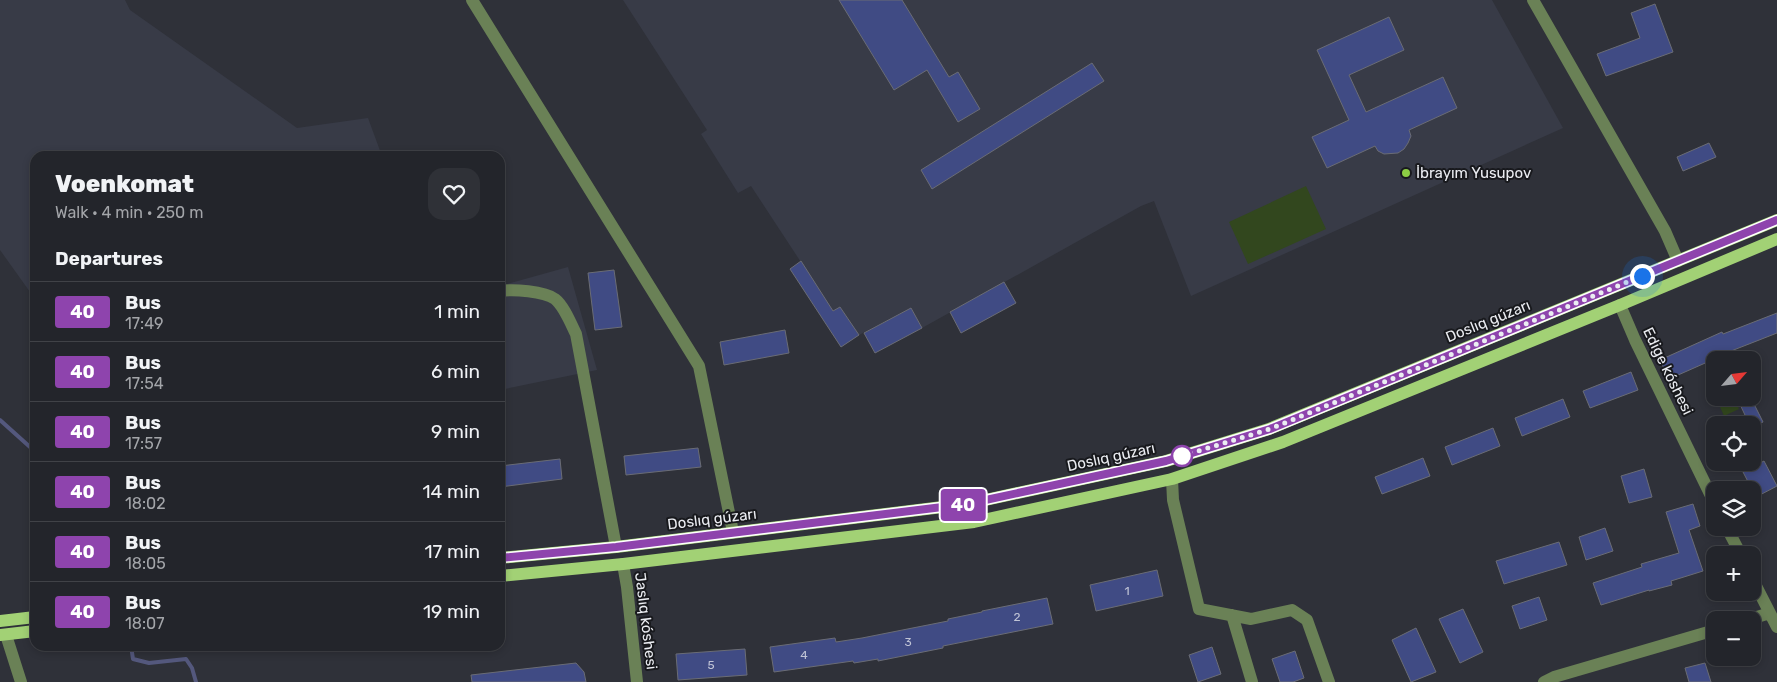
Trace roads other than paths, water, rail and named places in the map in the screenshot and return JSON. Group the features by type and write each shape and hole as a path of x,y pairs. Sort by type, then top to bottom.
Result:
{"main road":[{"name":"Doslıq gúzarı","path":"505,558 616,547 967,504 1166,461 1270,429 1777,220"},
{"path":"505,576 623,564 974,522 1172,478 1283,442 1620,306 1777,239"},
{"path":"30,617 1,620 3,635 30,632"}],"street":[{"path":"472,0 699,366 733,532"},
{"path":"1533,0 1665,231 1678,261"},
{"path":"505,290 532,291 555,299 567,316 576,334 616,547"},
{"name":"Edige kóshesi","path":"1620,306 1706,486"},
{"path":"1172,478 1173,500 1199,609 1251,619 1292,610 1307,620 1329,682"},
{"name":"Jaslıq kóshesi","path":"623,564 637,682"},
{"path":"1761,596 1777,627"},
{"path":"1761,616 1770,613"},
{"path":"1232,615 1252,682"},
{"path":"1551,680 1706,633"},
{"path":"3,635 21,682"}],"waterway":[{"path":"0,420 30,447"},
{"path":"132,651 133,659 149,663 186,659 192,668 196,682"}],"place":[{"name":"İbrayım Yusupov","path":"1406,173"}]}
